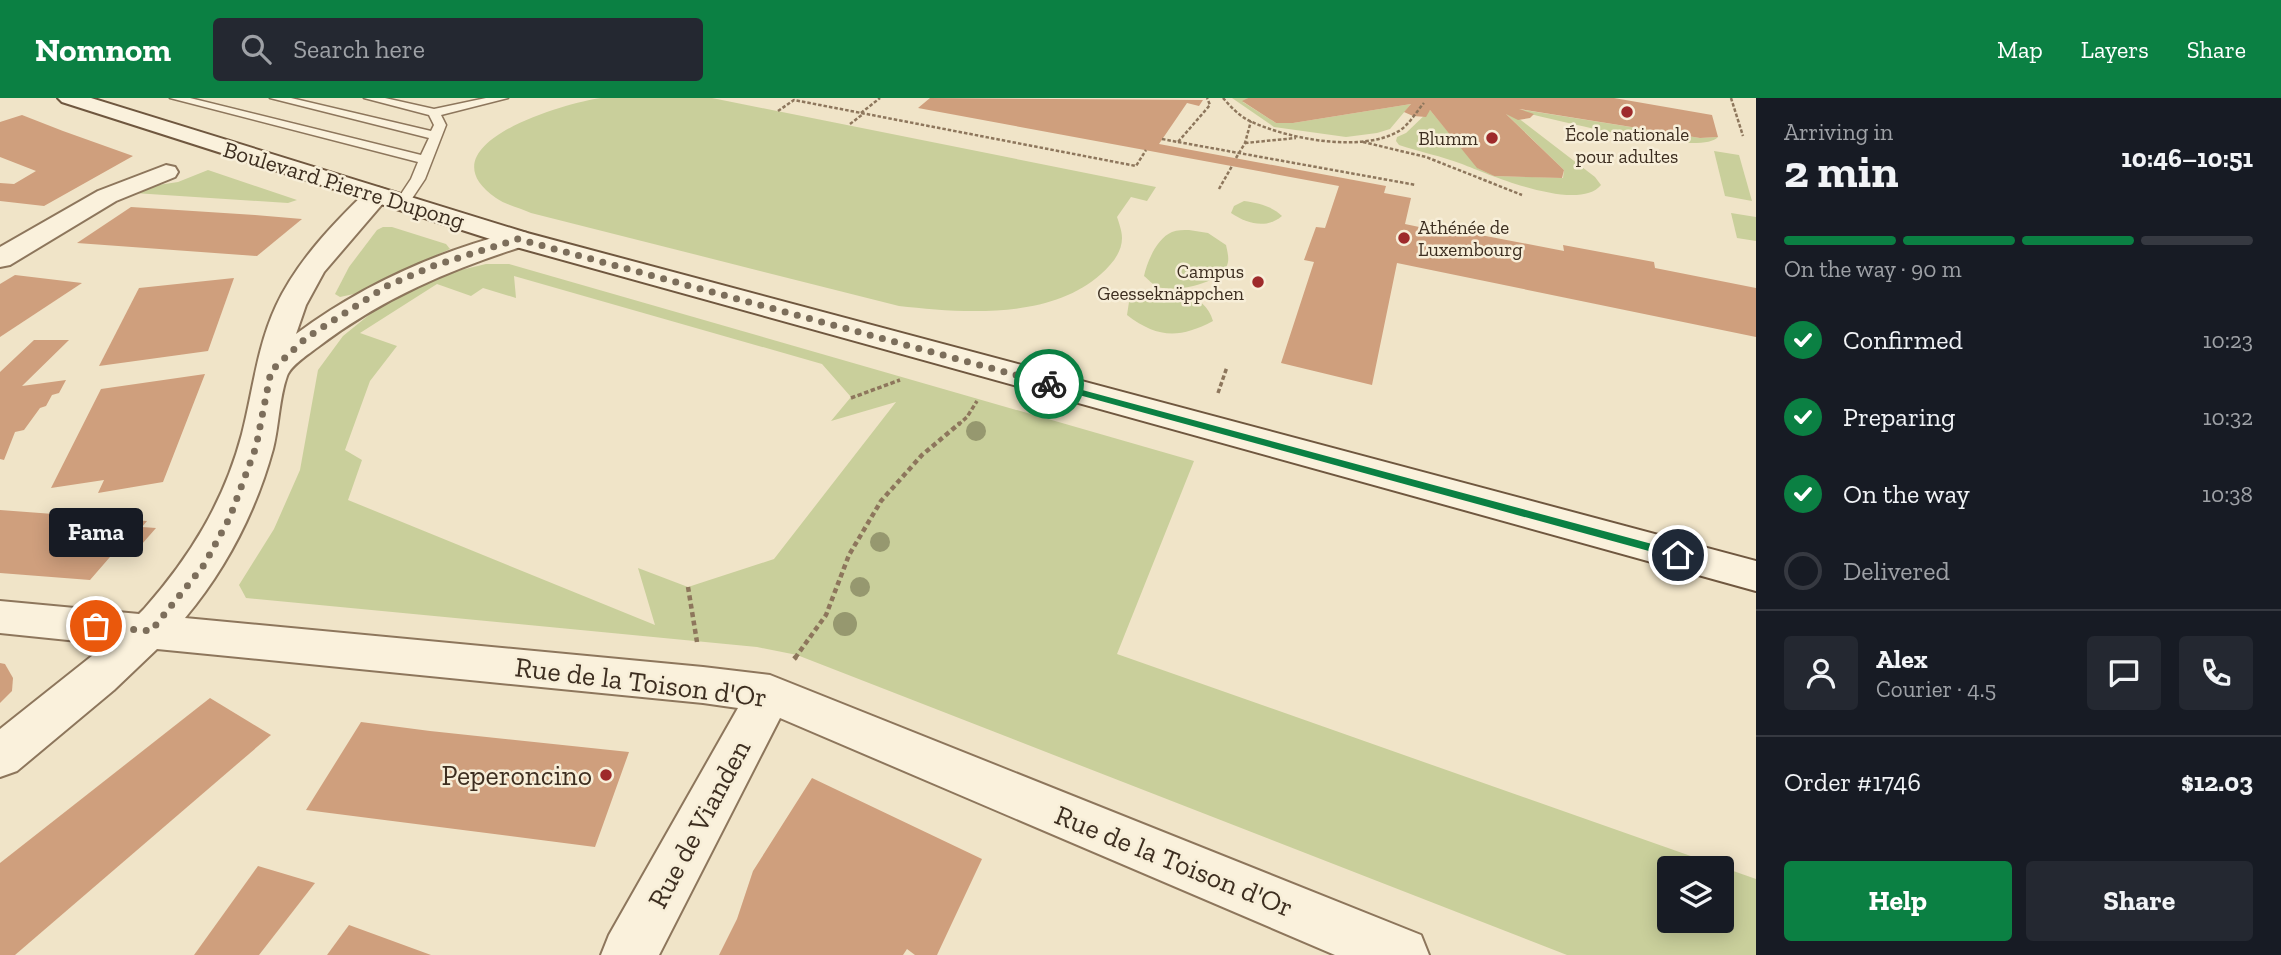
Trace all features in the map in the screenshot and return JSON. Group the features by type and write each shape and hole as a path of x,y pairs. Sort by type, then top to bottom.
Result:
{"street":[{"name":"Boulevard Pierre Dupong","path":"69,98 518,239 1756,576"},
{"path":"0,259 107,196 166,172"},
{"path":"0,756 151,631 204,565 230,517 256,447 271,371 285,320 306,278 338,236 389,199"},
{"path":"271,371 306,338 387,286 433,266 518,239"},
{"name":"Rue de la Toison d'Or","path":"0,617 704,685 769,694 1401,955"},
{"name":"Rue de Vianden","path":"629,955 769,694"}],"lane":[{"path":"176,98 433,136 502,98"},
{"path":"225,98 433,136"},
{"path":"276,98 433,136"},
{"path":"324,98 433,136"},
{"path":"370,98 433,136"},
{"path":"389,199 418,180 433,136"}],"path":[{"path":"849,124 881,98"},
{"path":"1178,142 1210,105 1207,98"},
{"path":"1223,98 1235,111 1251,121 1301,137"},
{"path":"1731,98 1743,136"},
{"path":"778,111 794,100 1136,166 1146,150"},
{"path":"1359,141 1400,131 1424,103"},
{"path":"1236,158 1245,143 1251,121"},
{"path":"1245,143 1301,137 1359,141 1426,157 1522,195"},
{"path":"1163,139 1416,185"},
{"path":"1219,189 1232,166"},
{"path":"769,694 826,615 849,555 881,501 922,455 967,417 998,370"},
{"path":"688,587 704,685"}],"green space":[{"path":"601,98 712,98 1156,187 1147,201 1131,197 1117,217 1122,238 1118,254 1101,274 1080,289 1057,299 1004,310 899,306 531,213 496,198 477,179 475,161 486,144 506,130 558,108"},
{"path":"1232,98 1248,98 1243,102 1276,123 1293,123 1411,104 1390,129 1346,137 1274,127"},
{"path":"1498,106 1700,138 1718,137 1705,142 1681,143 1651,139 1505,108 1595,177 1601,185 1590,193 1574,195 1554,194 1512,183 1454,161 1399,145 1396,141 1397,137 1406,133 1430,110 1478,168 1494,176 1563,178 1564,170"},
{"path":"1714,151 1739,155 1752,201 1725,196"},
{"path":"208,170 297,200 288,203 134,193 145,187 178,182"},
{"path":"1244,201 1264,206 1282,216 1263,224 1244,220 1231,213 1234,206"},
{"path":"1731,213 1756,217 1756,241 1737,238"},
{"path":"392,227 446,244 450,249 354,294 340,297 335,294 349,267 377,230"},
{"path":"1189,230 1208,233 1226,245 1228,260 1225,269 1218,276 1198,285 1176,289 1156,286 1144,276 1154,251 1162,239 1172,232"},
{"path":"486,264 509,264 1194,461 1117,654 1691,856 1657,856 1657,933 1734,933 1734,871 1756,879 1756,955 1567,955 797,655 757,647 246,598 239,585 274,529 300,470 318,370 343,336 380,306 408,289 440,275","holes":["514,276 822,364 851,397 831,421 896,402 774,559 688,587 638,568 655,625 348,500 362,460 345,450 370,381 397,346 360,333 437,284 471,296 483,288 516,298"]},
{"path":"1144,291 1175,293 1195,299 1209,311 1213,321 1179,333 1158,332 1148,328 1127,315 1129,302"}],"building":[{"name":"Athénée de Luxembourg","path":"930,98 1203,100 1199,106 1187,103 1159,144 1386,186 1384,193 1411,198 1405,224 1438,231 1439,227 1564,251 1563,245 1654,262 1655,268 1756,288 1756,337 1397,263 1372,385 1281,363 1314,262 1304,260 1316,227 1325,228 1339,186 918,108"},
{"name":"Blumm","path":"1248,98 1614,98 1712,115 1718,137 1700,138 1519,109 1534,114 1530,118 1518,120 1506,114 1564,170 1562,178 1494,176 1477,168 1430,110 1426,117 1413,116 1404,112 1411,104 1293,123 1276,123 1242,101"},
{"path":"22,115 133,156 44,206 0,201 0,183 14,184 36,171 0,157 0,122"},
{"path":"131,207 302,219 257,256 77,243"},
{"path":"15,275 82,283 0,337 0,284"},
{"path":"234,278 208,351 99,366 139,288"},
{"path":"34,340 69,340 22,386 66,380 59,393 52,395 46,406 40,408 24,430 15,432 4,460 0,459 0,372"},
{"path":"205,374 163,482 98,493 104,480 51,488 101,389"},
{"path":"0,510 147,521 142,527 156,528 142,544 123,542 90,580 0,573"},
{"path":"0,663 5,664 13,678 12,691 0,703"},
{"path":"210,698 271,735 15,955 0,955 0,863"},
{"path":"361,722 629,752 595,847 306,810"},
{"path":"812,778 982,859 937,955 915,955 907,949 903,955 719,955 737,919 753,871"},
{"path":"258,866 315,883 259,955 194,955"},
{"path":"349,925 431,955 327,955"}],"way so far":[{"path":"96,626 151,631 204,565 230,517 256,447 271,371 306,338 387,286 433,266 518,239 1049,384"}],"place":[{"name":"École nationale pour adultes","path":"1627,112"},
{"name":"Blumm","path":"1492,138"},
{"name":"Athénée de Luxembourg","path":"1404,238"},
{"name":"Campus Geesseknäppchen","path":"1258,282"},
{"name":"Fama","path":"96,626"},
{"name":"Peperoncino","path":"606,775"}],"route":[{"path":"1049,384 1678,555"}]}
